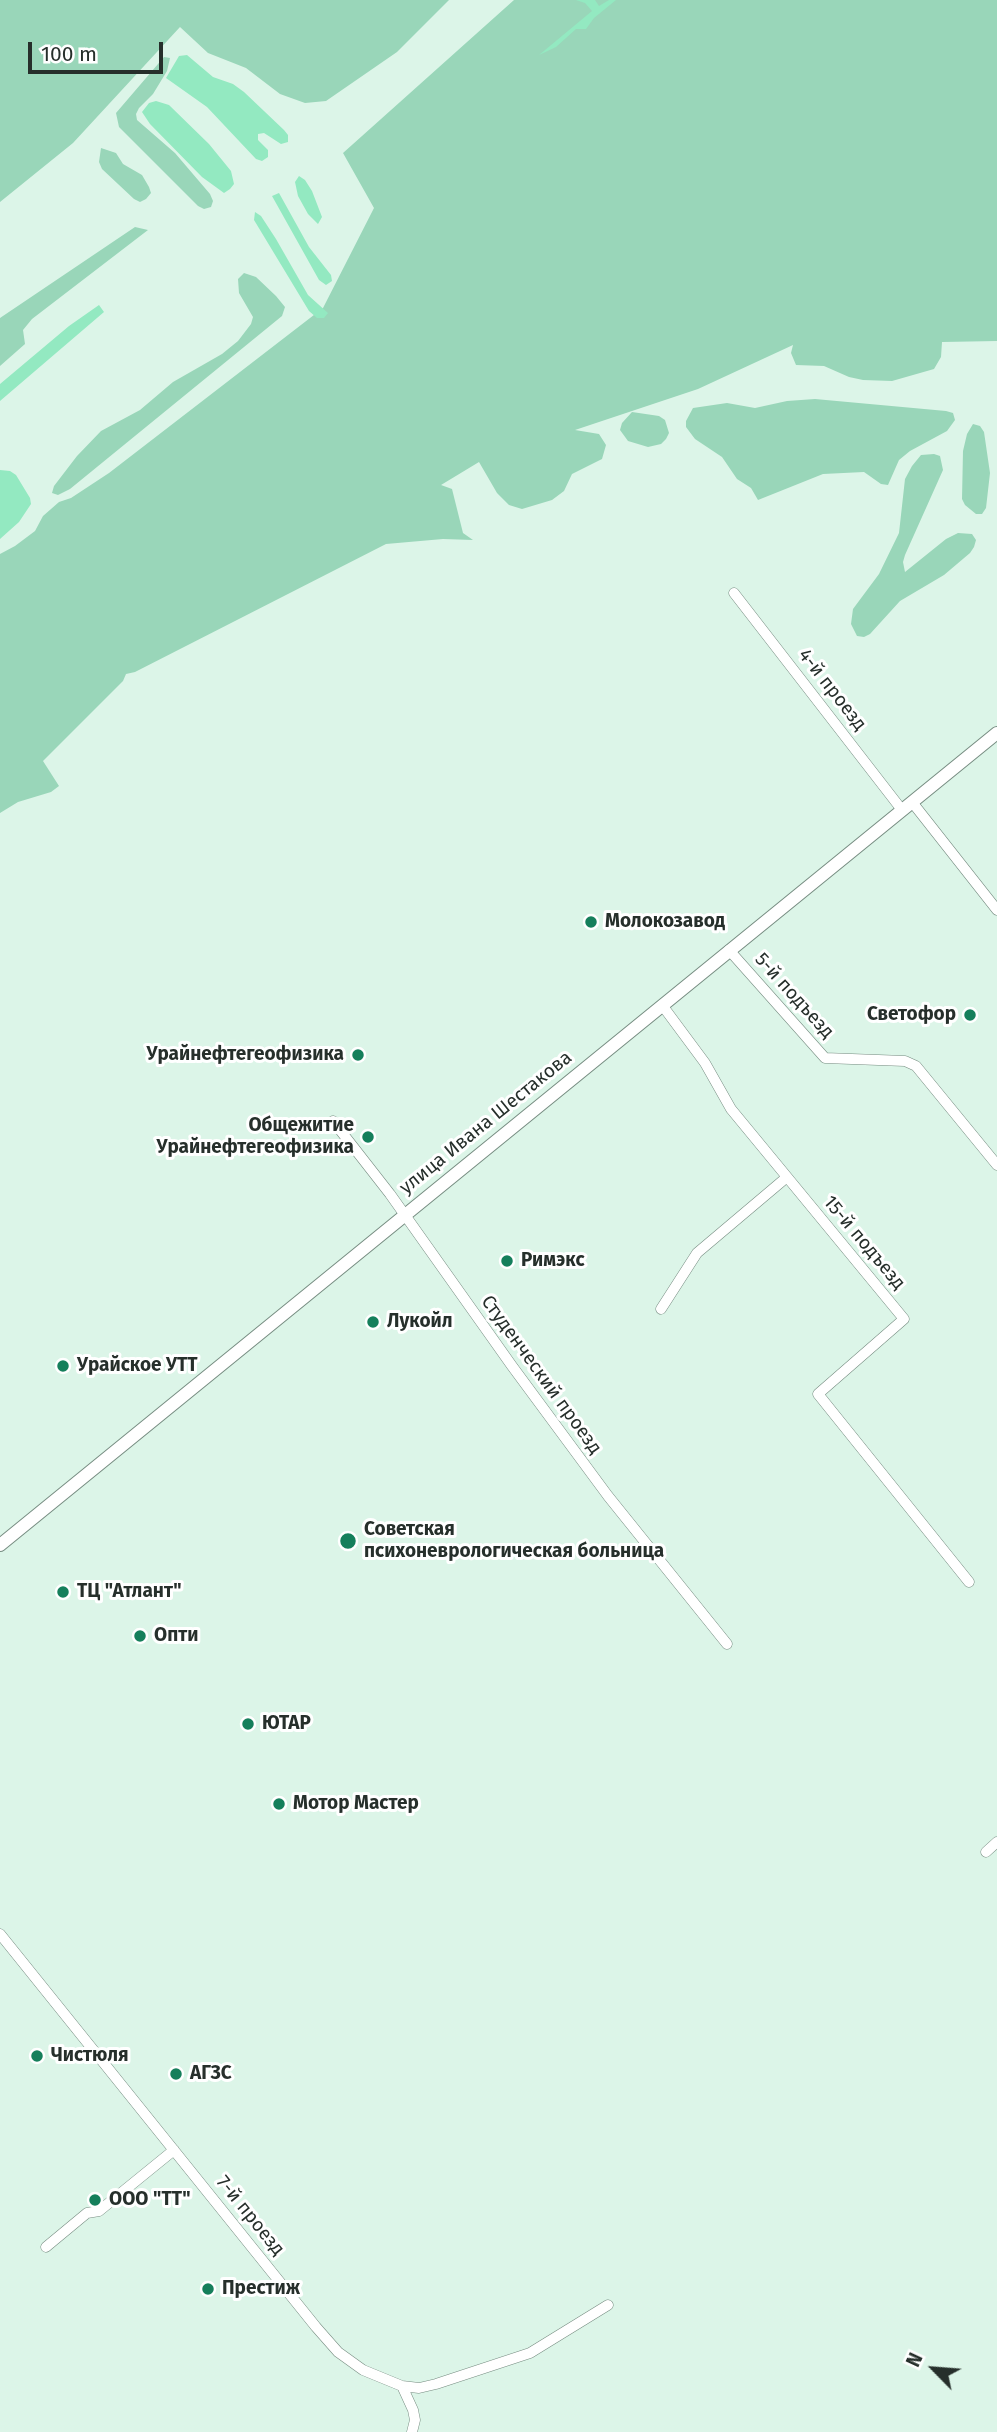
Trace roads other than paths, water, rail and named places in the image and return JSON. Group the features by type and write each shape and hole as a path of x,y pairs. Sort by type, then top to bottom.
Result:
{"main road":[{"name":"улица Ивана Шестакова","path":"0,1545 997,733"}],"street":[{"name":"4-й проезд","path":"734,593 907,806 997,910"},
{"name":"5-й подъезд","path":"729,950 825,1058 905,1061 916,1066 997,1165"},
{"name":"15-й подъезд","path":"662,1005 705,1063 731,1109 904,1319 818,1394 969,1582"},
{"name":"Студенческий проезд","path":"333,1121 608,1496 727,1644"},
{"path":"661,1309 697,1253 787,1177"},
{"path":"986,1852 997,1842"},
{"name":"7-й проезд","path":"0,1934 348,2361 375,2377 402,2386 419,2388 530,2353 608,2305"},
{"path":"46,2247 87,2213 99,2211 174,2150"},
{"path":"402,2386 413,2410 415,2420 412,2432"}],"place":[{"name":"Молокозавод","path":"591,922"},
{"name":"Светофор","path":"970,1015"},
{"name":"Урайнефтегеофизика","path":"358,1055"},
{"name":"Общежитие Урайнефтегеофизика","path":"368,1137"},
{"name":"Римэкс","path":"507,1261"},
{"name":"Лукойл","path":"373,1322"},
{"name":"Урайское УТТ","path":"63,1366"},
{"name":"Советская психоневрологическая больница","path":"348,1541"},
{"name":"ТЦ \"Атлант\"","path":"63,1592"},
{"name":"Опти","path":"140,1636"},
{"name":"ЮТАР","path":"248,1724"},
{"name":"Мотор Мастер","path":"279,1804"},
{"name":"Чистюля","path":"37,2056"},
{"name":"АГЗС","path":"176,2074"},
{"name":"ООО \"ТТ\"","path":"95,2200"},
{"name":"Престиж","path":"208,2289"}]}
